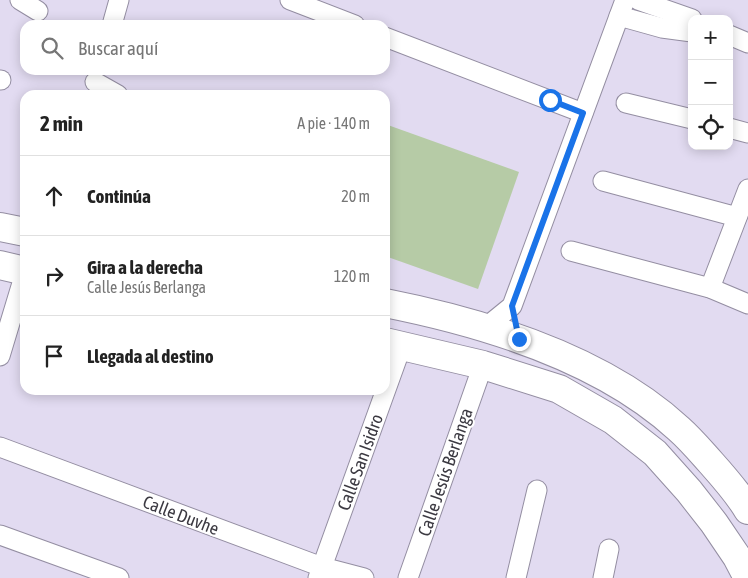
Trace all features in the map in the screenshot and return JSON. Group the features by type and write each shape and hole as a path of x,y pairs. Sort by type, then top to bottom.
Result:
{"highway":[{"path":"0,226 20,231"},
{"path":"0,265 20,271"},
{"path":"390,304 485,328 519,339 590,368 633,393 679,428 712,464 748,510"},
{"path":"393,344 482,365 559,389 612,420 655,453 689,491 714,523 737,557 748,578"}],"street":[{"path":"20,0 38,11"},
{"path":"113,20 119,0"},
{"path":"290,0 342,20"},
{"path":"638,0 688,18"},
{"path":"485,328 512,306 622,8 662,28 688,31"},
{"path":"390,39 583,113"},
{"path":"95,82 109,90"},
{"path":"626,103 688,118"},
{"path":"733,129 748,133"},
{"path":"603,182 737,217"},
{"path":"710,288 748,189"},
{"path":"571,251 710,288 748,304"},
{"path":"0,356 20,289"},
{"path":"512,306 519,339"},
{"name":"Calle Jesús Berlanga","path":"408,578 482,365"},
{"name":"Calle San Isidro","path":"320,573 377,395"},
{"name":"Calle Duvhe","path":"0,447 320,573 364,578"},
{"path":"516,578 537,490"},
{"path":"0,535 118,578"},
{"path":"603,578 609,549"}],"green space":[{"path":"390,126 519,172 478,289 390,258"}],"route":[{"path":"519,339 512,306 583,113 550,100"}]}
